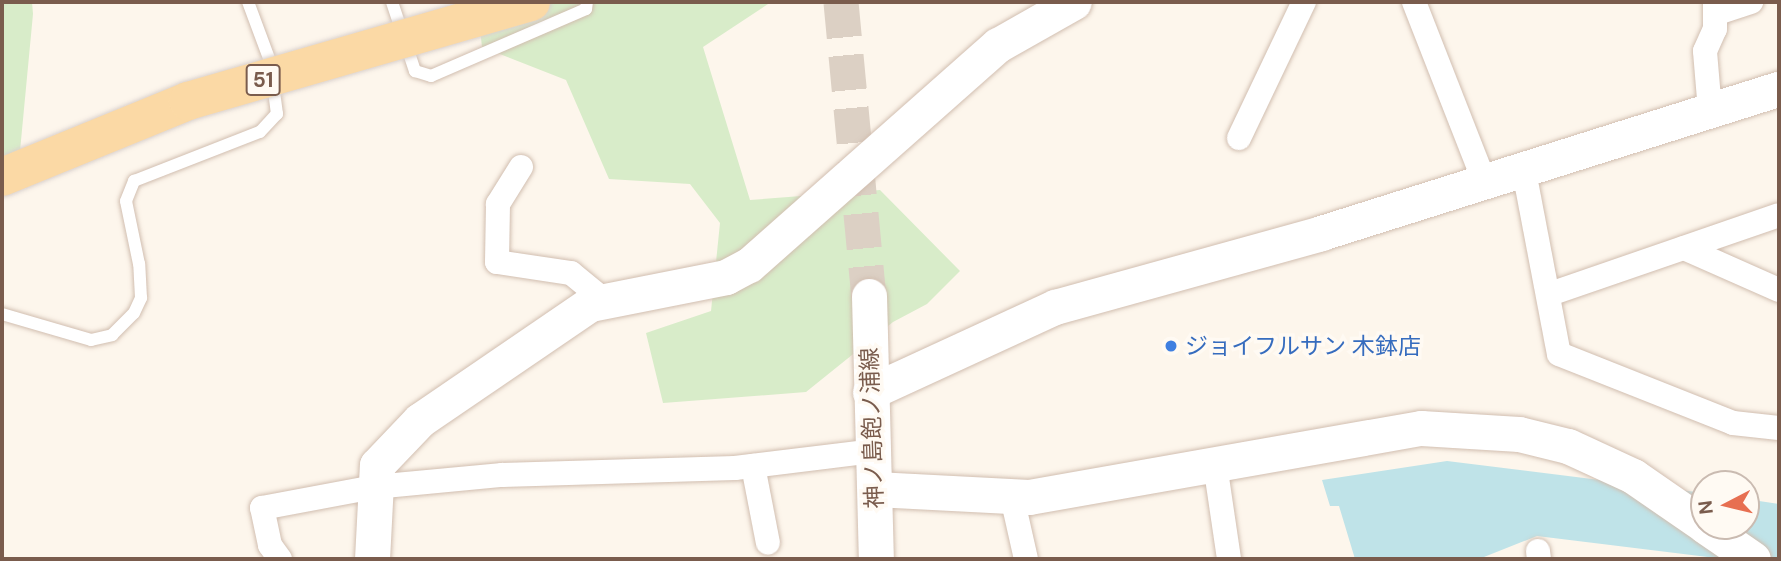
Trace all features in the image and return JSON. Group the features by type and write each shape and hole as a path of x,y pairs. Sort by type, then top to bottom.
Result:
{"main road":[{"name":"51","path":"2,177 188,101 531,2"}],"street":[{"path":"372,559 377,465 420,420 604,300 726,277 749,265 998,45 1074,2"},
{"path":"1239,138 1304,2"},
{"path":"1414,2 1485,183"},
{"path":"1710,111 1705,51 1716,7 1751,2"},
{"path":"870,392 1055,307 1485,183 1779,89"},
{"path":"521,167 498,204 497,262 570,273 604,300"},
{"path":"1524,171 1550,294 1559,354 1733,423 1779,428"},
{"path":"1550,294 1779,215"},
{"path":"1684,248 1779,290"},
{"name":"神ノ島飽ノ浦線","path":"869,296 876,559"},
{"path":"875,489 1012,497 1421,428 1519,434 1609,463 1690,517"},
{"path":"280,559 270,545 262,508 374,487 556,472 754,466 873,451"},
{"path":"1215,464 1229,559"},
{"path":"754,466 768,544"},
{"path":"1012,497 1026,559"},
{"path":"1725,540 1753,559"}],"lane":[{"path":"2,314 91,340 112,335 134,313 141,298 139,264 126,201 134,181 260,132 277,114 270,61 248,2"},
{"path":"391,2 415,71 431,76 586,9 587,2"}],"green space":[{"path":"2,2 32,2 33,14 20,151 2,179"},
{"path":"477,2 771,2 703,47 750,200 880,190 960,271 927,304 893,322 806,392 663,403 646,333 711,311 720,223 690,184 609,179 566,80 482,47"}],"water":[{"path":"1447,461 1690,491 1690,540 1760,540 1760,501 1779,504 1779,559 1724,559 1537,536 1479,559 1355,559 1339,506 1330,506 1322,480"}],"tunnel":[{"path":"841,2 869,296"}],"place":[{"name":"ジョイフルサン 木鉢店","path":"1171,346"}]}
